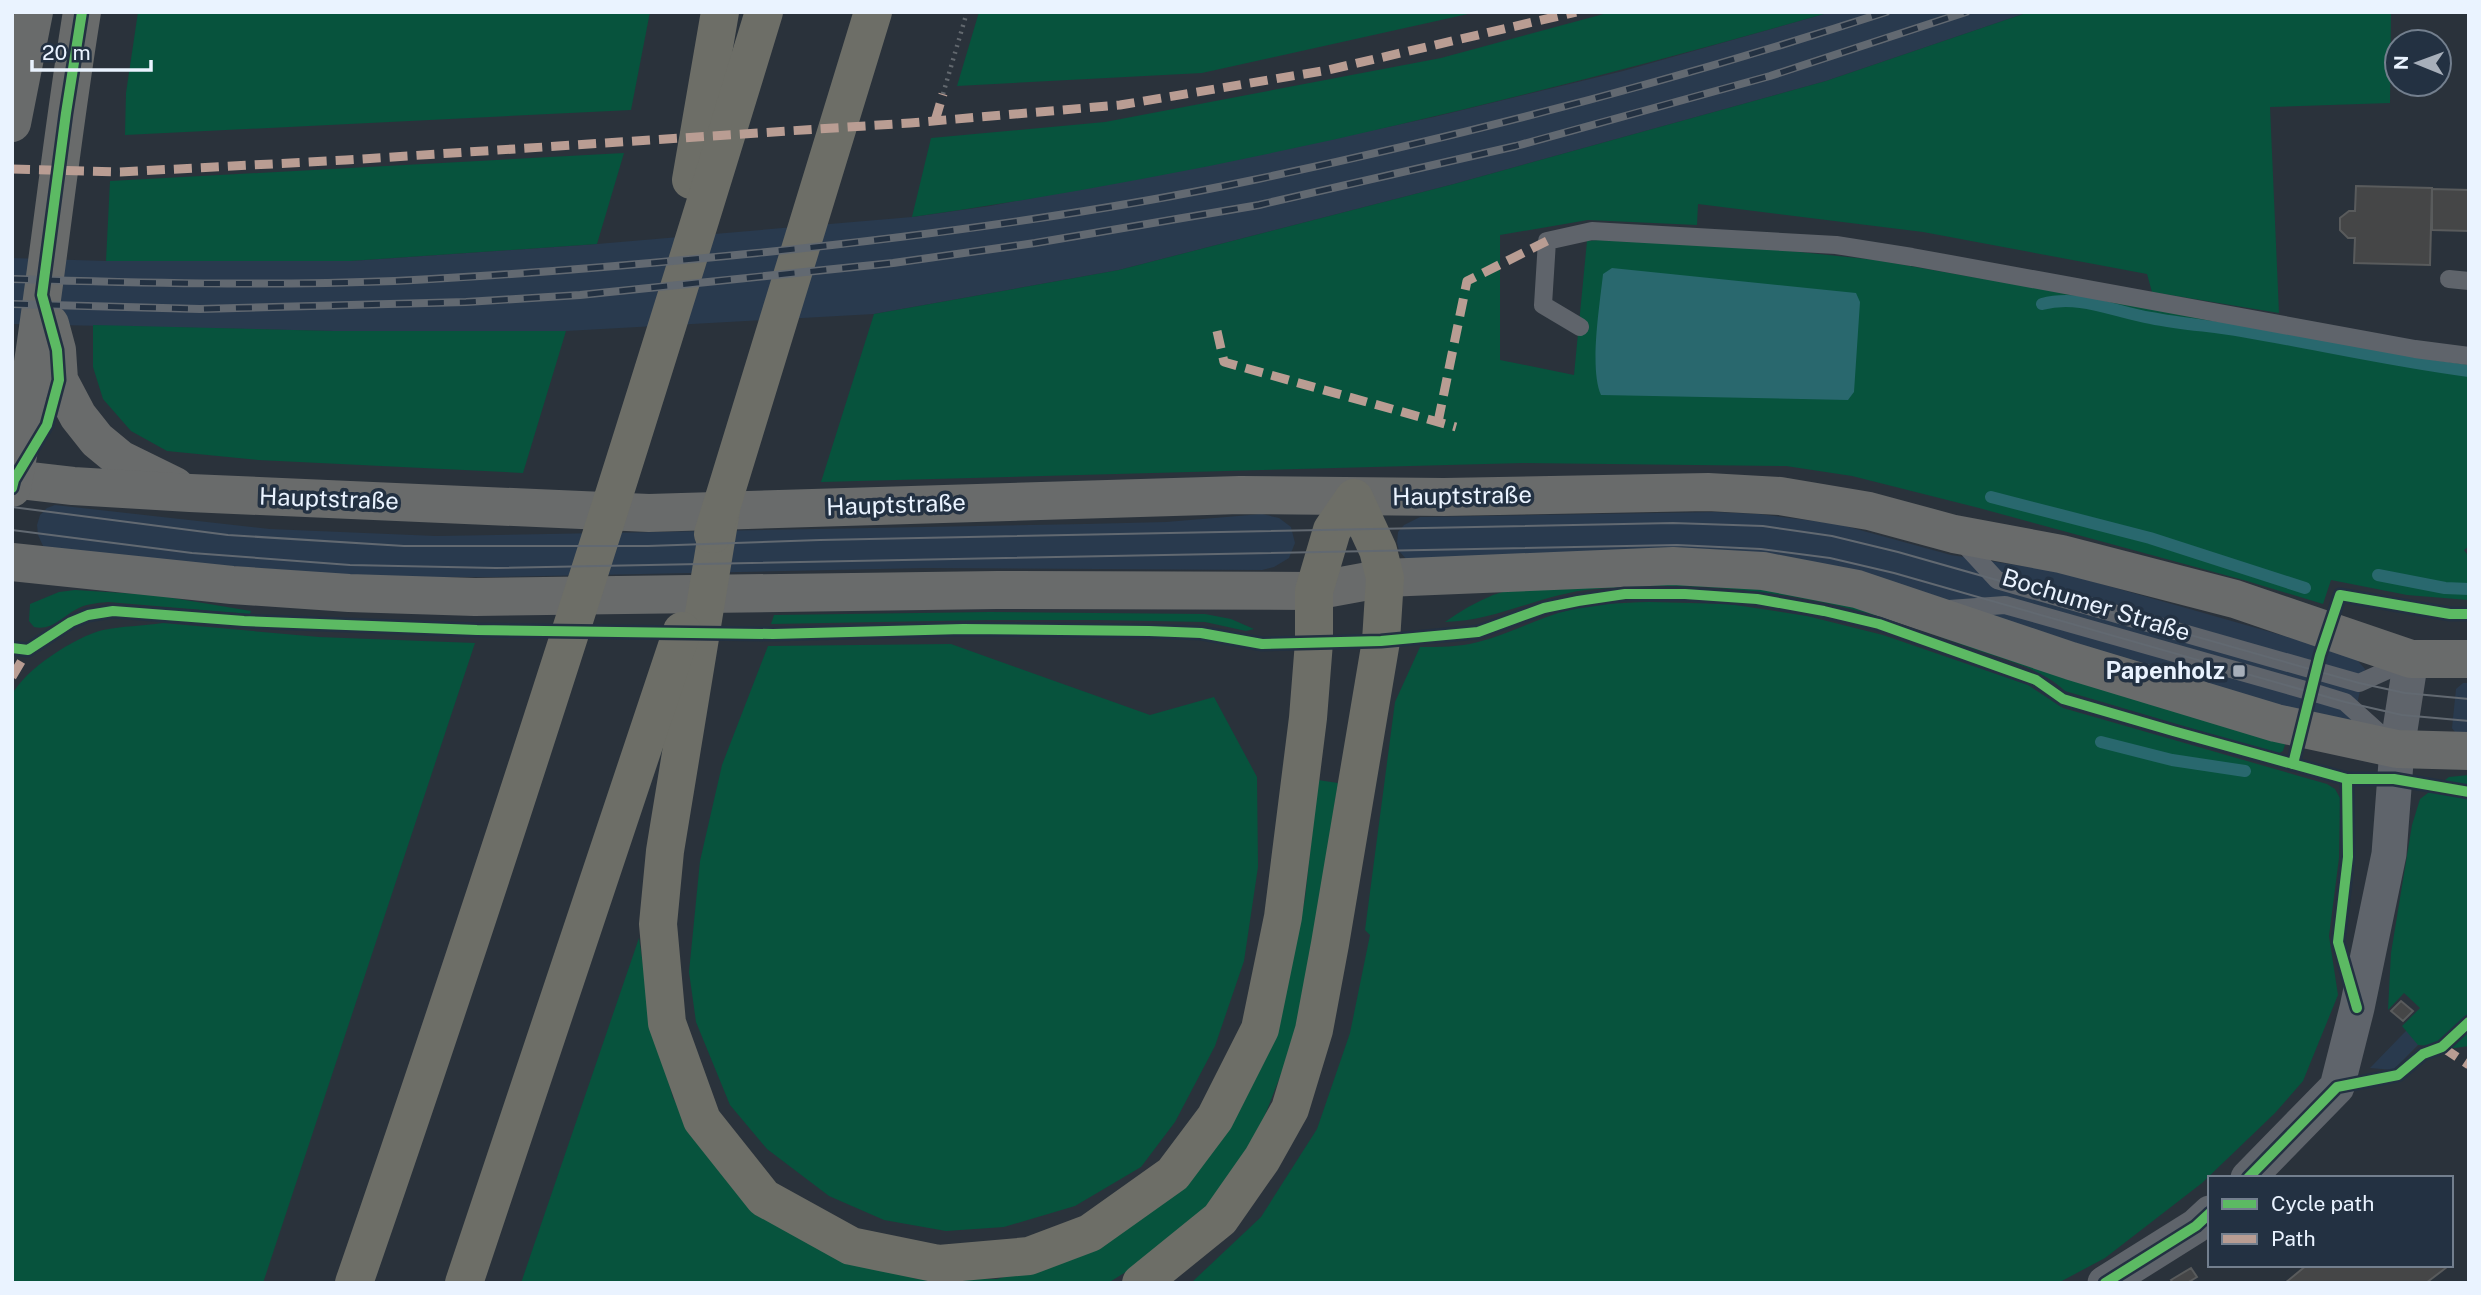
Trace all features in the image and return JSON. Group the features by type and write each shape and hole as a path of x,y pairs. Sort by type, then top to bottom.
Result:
{"highway":[{"path":"664,341 720,12"},
{"path":"354,1283 566,652 764,12"},
{"path":"464,1283 677,696 721,510 873,12"},
{"path":"677,696 658,924 667,1023 702,1121 764,1198 851,1245 939,1264 1029,1256 1090,1233 1173,1174 1215,1118 1260,1029 1283,917 1308,718 1314,642 1314,591 1332,530 1354,498 1374,539 1385,578 1381,641 1331,944 1314,1030 1290,1110 1262,1158 1220,1219 1141,1283"}],"main road":[{"path":"13,117 34,12"},
{"path":"13,482 26,414 82,12"},
{"path":"43,295 57,349 59,380 78,416 97,440 120,458 190,494"},
{"name":"Hauptstraße","path":"13,482 190,494 649,513 1240,495 1354,498 1708,492 1780,496"},
{"name":"Bochumer Straße","path":"1780,496 1869,511 1954,534 2061,554 2235,599 2411,659 2469,659"},
{"path":"12,562 245,586 474,597 970,591 1314,591 1385,578 1673,566 1763,571 1857,589 2071,661 2276,723 2397,749 2469,751"}],"street":[{"path":"2250,1176 2337,1087 2357,1008 2389,854 2397,749 2411,659"},
{"path":"2105,1283 2196,1226 2208,1215"}],"lane":[{"path":"1580,327 1543,305 1547,241 1592,231 1836,245 2415,349 2469,356"},
{"path":"2449,279 2469,281"}],"path":[{"path":"943,94 967,12"}],"shaded area":[{"path":"1831,12 2029,12 1826,81 1454,184 1119,270 874,314 566,331 333,331 12,324 12,258 106,261 350,261 597,244 912,217 990,206 1434,117 1623,71"},
{"path":"1612,268 1856,293 1860,302 1854,392 1848,400 1601,395 1596,369 1596,336 1603,274"},
{"path":"55,505 270,529 436,536 1166,522 1262,514 1279,518 1291,527 1295,543 1289,558 1274,567 1262,570 926,568 402,577 53,552 43,546 37,525 40,515"},
{"path":"1715,512 1759,514 1838,524 1951,555 2056,571 2344,653 2358,661 2365,669 2353,722 2339,724 1891,588 1408,561 1399,551 1397,542 1398,532 1404,525 1420,517"},
{"path":"2463,683 2469,683 2469,740 2457,735 2452,728 2456,689"},
{"path":"2469,966 2418,1045 2393,1070 2370,1068"}],"green space":[{"path":"138,12 650,12 631,110 125,135 126,93"},
{"path":"979,12 1477,12 1202,73 957,86"},
{"path":"1611,12 1831,12 1604,74 1375,130 1144,178 912,217 931,138 1105,122 1441,58"},
{"path":"2029,12 2391,12 2391,28 2383,28 2383,98 2390,98 2390,103 2270,107 2279,313 2152,292 2147,274 1923,232 1698,204 1697,225 1588,220 1500,235 1500,360 1574,375 1587,241 1599,240 1771,249 1876,260 2469,364 2469,546 2464,550 2469,557 2468,600 2407,595 2331,580 2323,604 1979,508 1852,476 1786,466 1523,463 821,482 874,314 1119,270 1454,184 1826,81"},
{"path":"624,153 597,244 350,261 106,261 110,181"},
{"path":"93,325 333,331 566,331 523,473 258,460 167,451 131,431 103,399 93,367"},
{"path":"1620,580 1816,593 2287,738 2283,751 2278,754 2065,691 2045,676 2022,666 1904,624 1784,595 1708,587 1595,589 1557,596 1483,617 1445,622 1462,610 1508,590 1540,585"},
{"path":"75,590 155,595 251,611 250,614 108,602 83,606 46,627 34,627 29,621 30,604 59,592"},
{"path":"1609,604 1729,604 1807,616 1883,635 2028,685 2063,708 2327,784 2335,789 2340,798 2339,858 2329,936 2338,995 2303,1081 2275,1113 2202,1183 2105,1258 2058,1283 1191,1283 1261,1217 1317,1129 1350,1033 1370,935 1365,930 1395,702 1420,647 1478,642 1557,613"},
{"path":"990,612 1205,614 1231,619 1254,629 1246,631 1205,622 1097,620 771,624 774,615"},
{"path":"163,623 319,637 475,643 263,1283 12,1283 12,695 18,685 39,665 79,639 103,630"},
{"path":"951,644 1150,715 1214,697 1257,777 1258,867 1244,961 1215,1046 1175,1122 1141,1167 1075,1206 1004,1227 946,1231 884,1220 829,1196 767,1149 730,1105 696,1022 689,972 700,861 722,765 768,646"},
{"path":"2469,775 2469,1046 2455,1048 2418,1045 2402,1026 2420,1008 2404,993 2388,1010 2391,953 2412,825 2420,799 2449,777"},
{"path":"1318,780 1338,783 1298,1031 1256,1138 1216,1201 1150,1257 1108,1283 521,1283 639,938 650,1011 673,1098 732,1186 916,1279 997,1279 1075,1256 1146,1216 1214,1151 1260,1069 1285,998 1305,898"}],"building":[{"path":"2356,186 2432,188 2430,265 2354,263 2355,238 2348,238 2340,230 2340,218 2349,211 2355,211"},
{"path":"2432,189 2469,190 2469,231 2432,230"},
{"path":"2401,1001 2413,1011 2403,1021 2391,1011"},
{"path":"2305,1267 2447,1267 2426,1283 2285,1283"},
{"path":"2191,1268 2197,1277 2187,1283 2173,1283 2171,1280"}],"waterway":[{"path":"2042,304 2056,301 2083,302 2162,320 2242,331 2469,371"},
{"path":"1991,497 2150,538 2305,588"},
{"path":"2378,575 2445,588 2469,589"},
{"path":"2101,742 2172,760 2245,771"}],"tram line":[{"path":"12,507 228,535 404,546 648,546 820,540 1673,523 1763,526 1832,536 1898,552 2359,683 2405,693 2469,699"},
{"path":"12,530 192,553 350,565 496,568 1677,545 1761,549 1830,558 1894,573 2345,702 2402,715 2469,721"}],"railway":[{"path":"12,279 251,284 440,279 757,253 1009,223 1196,192 1338,162 1496,124 1731,60 1886,12"},
{"path":"12,304 200,309 466,302 580,295 893,263 1035,243 1259,205 1516,146 1770,76 1966,12"}],"marked path":[{"path":"12,169 120,172 346,160 910,123 1120,105 1328,70 1576,12"},
{"path":"935,121 943,94"},
{"path":"1438,422 1467,281 1547,241"},
{"path":"1217,331 1224,362 1456,427"},
{"path":"12,677 28,650"},
{"path":"2442,1047 2469,1065"}],"cycle path":[{"path":"12,488 14,480 47,425 59,380 57,350 42,295 82,12"},
{"path":"12,648 28,650 71,622 88,615 113,611 244,621 477,630 773,634 963,629 1149,631 1201,633 1262,644 1381,641 1478,632 1544,608 1578,601 1625,594 1685,594 1757,599 1879,624 2036,680 2063,699 2173,731 2347,779 2394,779 2469,792"},
{"path":"2293,764 2320,655 2340,595 2450,614 2469,614"},
{"path":"2347,779 2348,857 2338,942 2357,1008"},
{"path":"2250,1176 2337,1087 2398,1075 2423,1054 2442,1047 2469,1022"},
{"path":"2105,1283 2196,1226 2208,1215"}],"place":[{"name":"Papenholz","path":"2239,671"}]}
